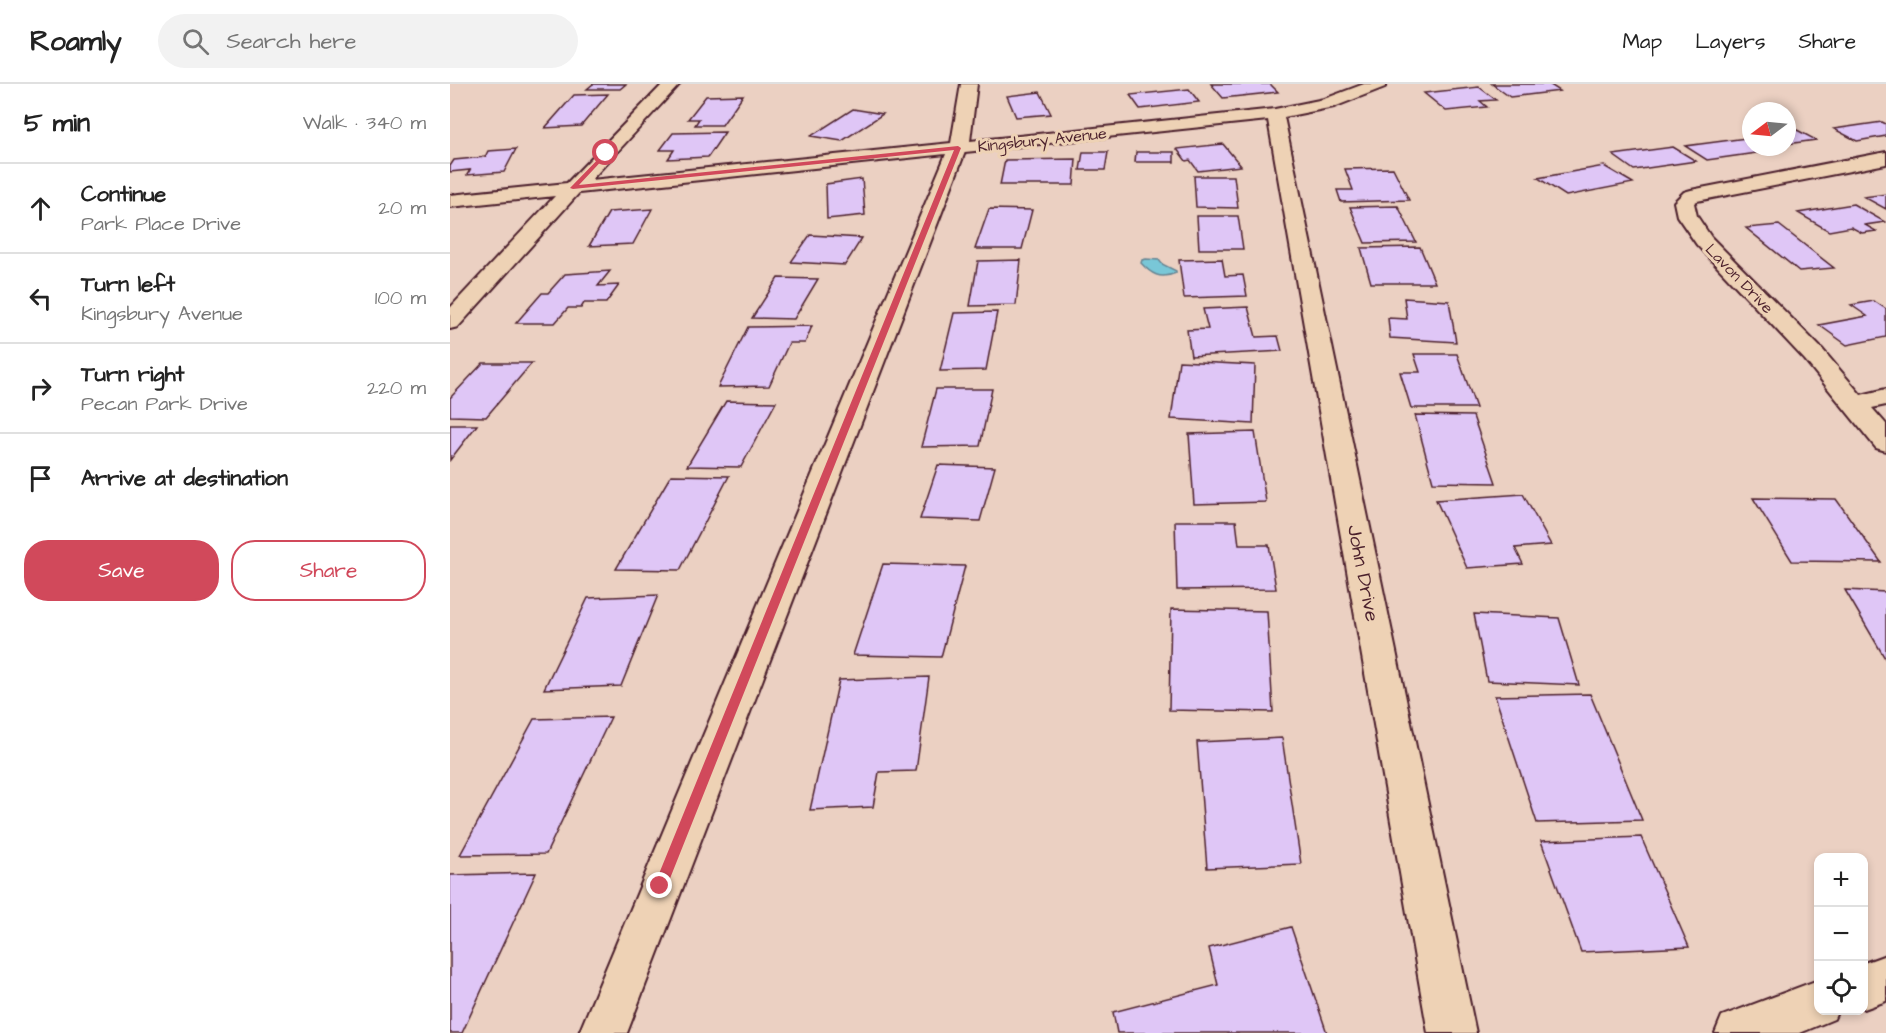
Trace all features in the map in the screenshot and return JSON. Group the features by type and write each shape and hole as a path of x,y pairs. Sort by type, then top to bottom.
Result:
{"street":[{"path":"450,322 672,84"},
{"path":"603,1033 958,148 962,136 969,84"},
{"name":"Kingsbury Avenue","path":"450,201 1275,114 1328,103 1379,84"},
{"name":"John Drive","path":"1275,114 1452,1033"},
{"name":"Lavon Drive","path":"1886,158 1691,196 1684,202 1687,216 1704,241 1814,355 1886,442"},
{"path":"1855,404 1886,398"},
{"path":"1868,984 1886,978"},
{"path":"1739,1033 1814,1005"}],"water":[{"path":"1146,259 1159,260 1176,273 1165,276 1156,275 1141,263"}],"building":[{"path":"593,84 626,84 620,89 587,89"},
{"path":"1211,84 1270,84 1278,92 1223,98"},
{"path":"1492,84 1549,84 1560,91 1510,97"},
{"path":"1479,87 1496,100 1480,101 1487,107 1446,111 1424,93"},
{"path":"1189,89 1199,102 1140,109 1130,95"},
{"path":"1040,92 1051,114 1016,117 1007,96"},
{"path":"608,94 581,126 545,128 574,95"},
{"path":"743,95 722,125 695,125 699,119 688,119 706,96"},
{"path":"853,109 883,114 842,141 811,136"},
{"path":"1882,122 1886,124 1886,136 1857,141 1834,129"},
{"path":"1797,130 1816,140 1796,143"},
{"path":"725,132 708,157 668,159 674,150 660,150 673,133"},
{"path":"1742,139 1742,155 1707,160 1685,146"},
{"path":"1223,144 1241,166 1198,171 1190,160 1186,161 1177,149"},
{"path":"1673,147 1696,161 1634,170 1613,155"},
{"path":"516,149 504,172 467,175 470,170 450,172 450,166 454,160 485,157 488,151"},
{"path":"1083,152 1108,152 1105,170 1080,170"},
{"path":"1136,152 1174,152 1174,162 1135,162"},
{"path":"1076,159 1074,185 1000,185 1005,160"},
{"path":"1604,166 1633,183 1566,196 1538,178"},
{"path":"1393,168 1409,200 1341,202 1337,190 1353,190 1345,169"},
{"path":"1194,176 1234,176 1238,208 1196,207"},
{"path":"862,179 865,215 827,219 826,184"},
{"path":"1886,194 1886,209 1864,197"},
{"path":"1853,204 1885,222 1865,225 1876,231 1862,233 1851,227 1829,231 1798,213"},
{"path":"1398,206 1416,242 1365,243 1350,207"},
{"path":"652,209 633,244 589,246 609,212"},
{"path":"989,209 1032,210 1022,249 975,249"},
{"path":"1197,216 1238,216 1243,249 1199,249"},
{"path":"1779,225 1834,268 1799,271 1746,228"},
{"path":"810,235 862,238 845,265 791,262"},
{"path":"1420,247 1435,283 1371,283 1361,248"},
{"path":"1222,259 1225,276 1243,275 1247,296 1184,298 1179,260"},
{"path":"1021,260 1016,305 970,306 978,261"},
{"path":"610,271 598,286 619,285 606,303 584,303 581,308 568,308 555,323 516,323 542,293 548,293 565,274"},
{"path":"778,278 818,279 794,319 752,318"},
{"path":"1404,298 1449,301 1456,342 1390,338 1388,318 1407,319"},
{"path":"1874,301 1886,309 1886,337 1847,345 1819,325 1867,316 1851,305"},
{"path":"1248,307 1256,337 1278,336 1282,351 1191,356 1187,330 1208,329 1203,309"},
{"path":"997,312 986,370 940,371 954,313"},
{"path":"812,326 805,343 789,343 769,386 718,387 748,327"},
{"path":"1414,354 1457,354 1476,408 1411,408 1400,372 1420,372"},
{"path":"1179,361 1255,365 1253,424 1171,419"},
{"path":"483,363 532,363 486,417 450,416 450,398"},
{"path":"936,389 992,389 980,446 921,447"},
{"path":"726,401 776,402 741,467 687,466"},
{"path":"1415,415 1473,416 1496,483 1433,482"},
{"path":"450,425 477,425 450,460"},
{"path":"1255,432 1266,502 1194,504 1189,434"},
{"path":"938,465 995,467 980,521 920,519"},
{"path":"671,475 729,476 680,570 616,569"},
{"path":"1523,494 1551,545 1515,548 1523,564 1467,568 1436,500"},
{"path":"1753,498 1836,499 1881,562 1792,561"},
{"path":"1175,521 1236,521 1239,545 1269,545 1276,589 1177,590"},
{"path":"883,564 965,566 941,657 853,655"},
{"path":"1845,590 1886,592 1886,660"},
{"path":"658,595 621,686 544,689 588,598"},
{"path":"1171,609 1267,611 1273,712 1169,710"},
{"path":"1474,614 1559,618 1579,685 1487,681"},
{"path":"929,677 916,771 879,772 873,807 810,810 839,680"},
{"path":"1590,694 1642,820 1537,823 1495,696"},
{"path":"611,717 546,854 460,855 534,719"},
{"path":"1282,738 1301,864 1207,868 1197,742"},
{"path":"1641,837 1689,947 1581,952 1541,841"},
{"path":"536,873 462,1033 450,1033 450,875"},
{"path":"1291,927 1327,1033 1117,1033 1113,1012 1218,985 1209,948"}],"route":[{"path":"606,153 573,188 958,148 660,886"}]}
